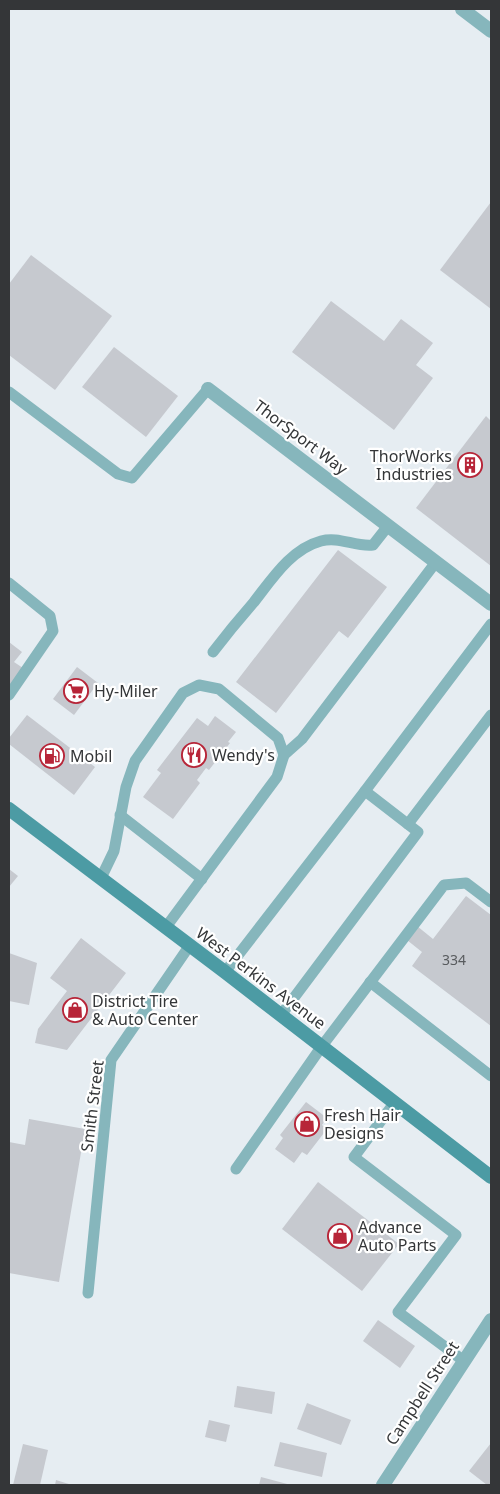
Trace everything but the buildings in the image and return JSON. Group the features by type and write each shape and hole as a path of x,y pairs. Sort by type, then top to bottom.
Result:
{"main road":[{"name":"West Perkins Avenue","path":"9,809 190,945 491,1177"}],"street":[{"path":"462,9 491,32"},
{"name":"ThorSport Way","path":"208,389 491,604"},
{"name":"Campbell Street","path":"383,1485 491,1320"}],"lane":[{"path":"9,392 118,474 132,478 208,389"},
{"path":"213,652 284,564 301,550 320,541 340,539 364,546 373,545 388,526"},
{"path":"166,927 277,777 284,755 302,739 436,562"},
{"path":"9,583 50,616 53,632 9,695"},
{"path":"225,972 491,624"},
{"path":"101,878 114,851 126,787 135,761 183,693 199,685 219,688 278,738 284,755"},
{"path":"408,824 491,715"},
{"path":"281,1015 418,832 365,791"},
{"path":"120,815 202,879"},
{"path":"236,1169 322,1046 444,885 466,883 491,902"},
{"name":"Smith Street","path":"88,1293 111,1060 190,945"},
{"path":"370,982 491,1076"},
{"path":"395,1102 354,1157 456,1235 398,1312 464,1361"}],"place":[{"name":"ThorWorks Industries","path":"470,465"},
{"name":"Hy-Miler","path":"76,691"},
{"name":"Wendy's","path":"194,755"},
{"name":"Mobil","path":"52,756"},
{"name":"District Tire & Auto Center","path":"75,1010"},
{"name":"Fresh Hair Designs","path":"307,1124"},
{"name":"Advance Auto Parts","path":"340,1236"}]}
